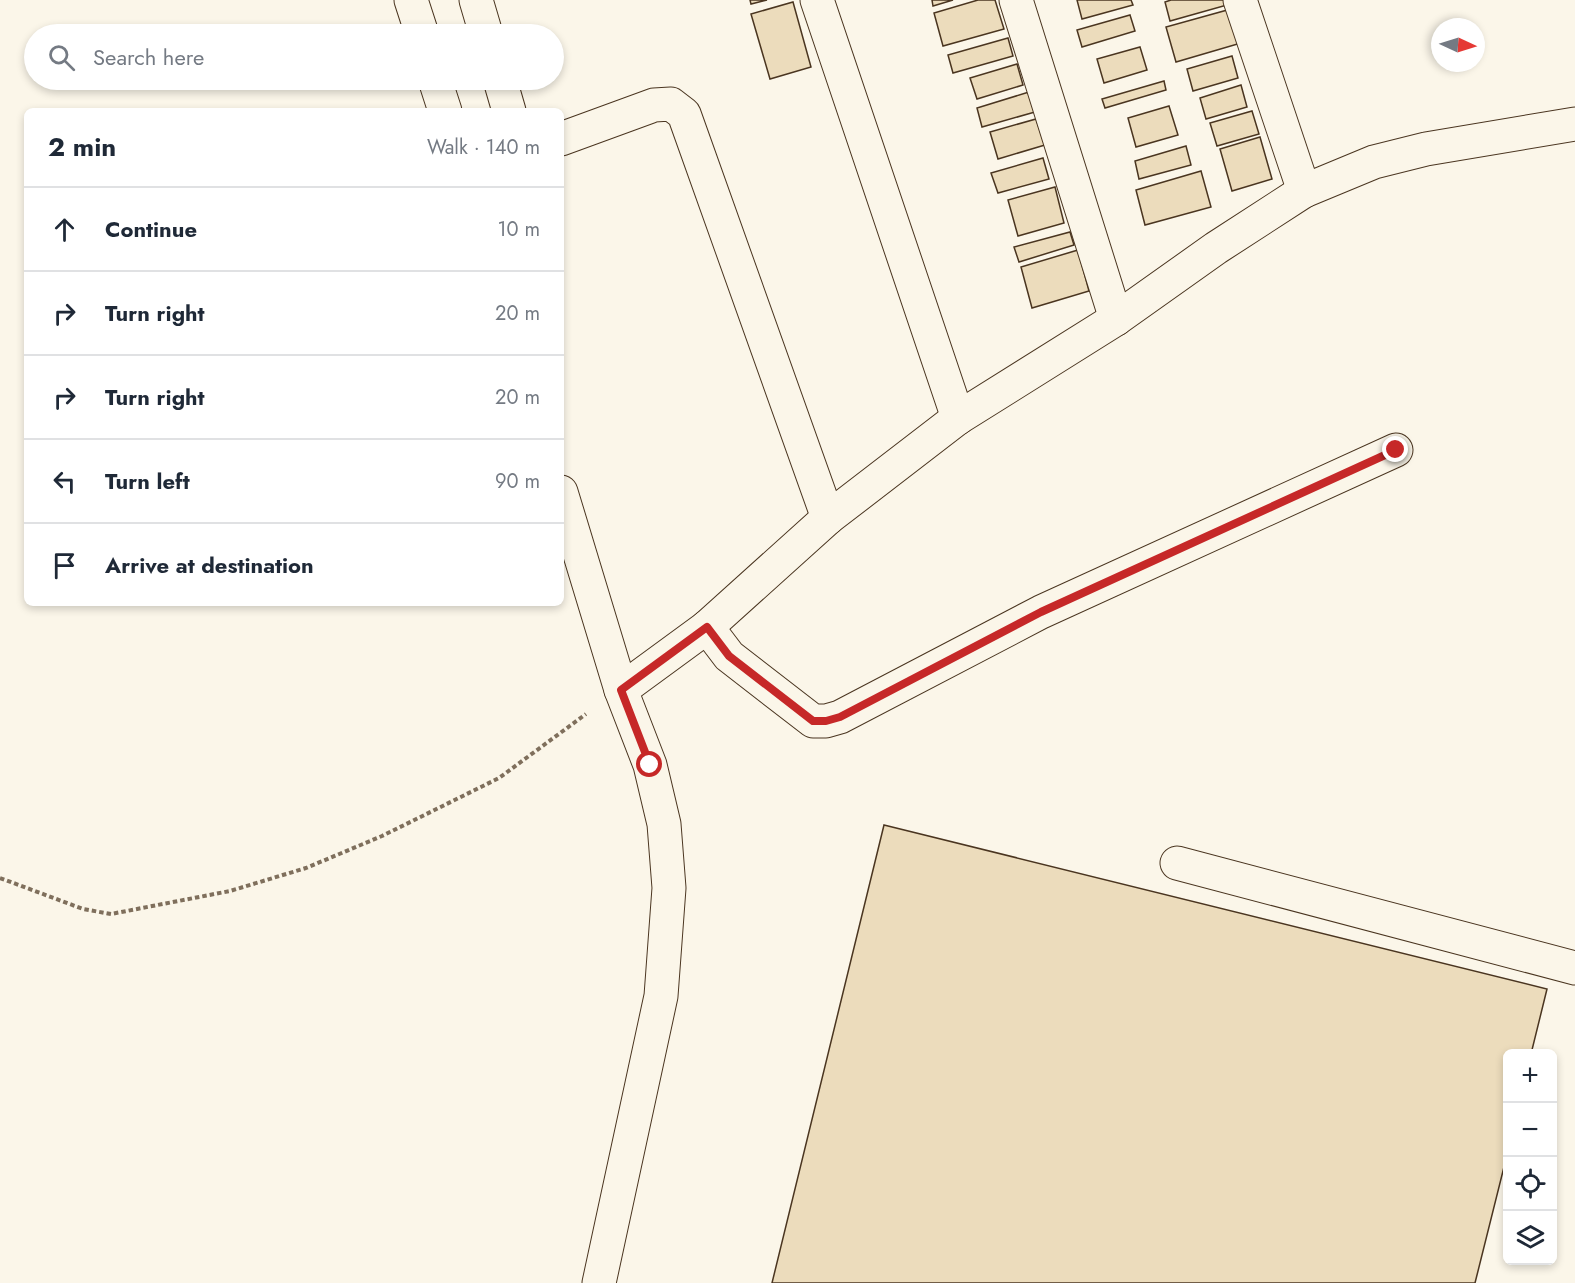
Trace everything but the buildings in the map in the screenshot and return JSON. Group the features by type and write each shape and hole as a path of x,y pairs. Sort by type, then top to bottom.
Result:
{"street":[{"path":"411,0 419,24"},
{"path":"476,0 483,24"},
{"path":"817,0 958,418"},
{"path":"1017,0 1116,319"},
{"path":"1240,0 1304,191"},
{"path":"438,90 444,108"},
{"path":"503,90 508,108"},
{"path":"564,138 654,105 671,104 684,114 828,518"},
{"path":"621,690 707,627 828,518 958,418 1116,319 1216,248 1304,191 1374,162 1415,152 1575,124"},
{"path":"707,627 729,656 813,721 826,721 840,717 1041,612 1396,450"},
{"path":"564,502 621,690 650,765 664,824 669,888 661,996 599,1283"},
{"path":"1177,863 1575,968"}],"path":[{"path":"0,878 83,909 111,914 230,891 306,868 382,836 499,778 621,690"}],"route":[{"path":"650,765 621,690 707,627 729,656 813,721 826,721 840,717 1041,612 1396,450"}]}
